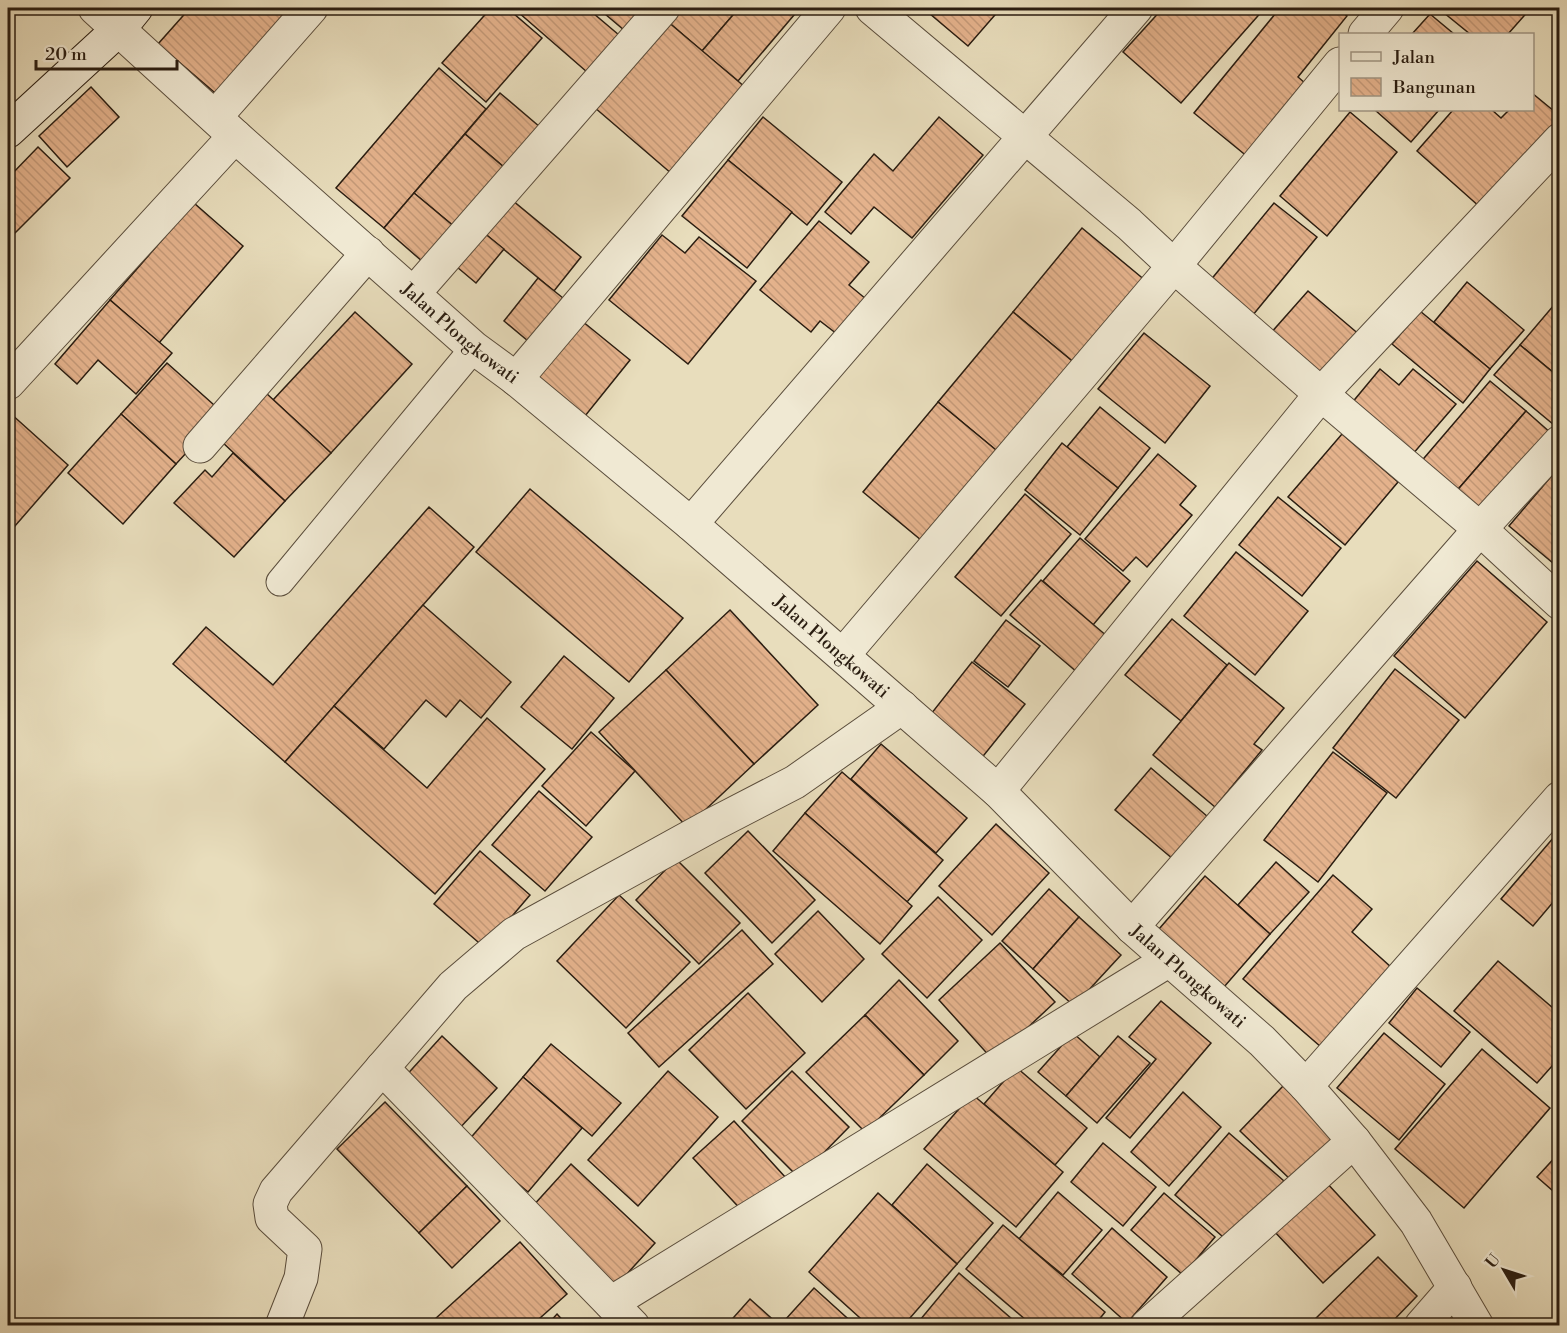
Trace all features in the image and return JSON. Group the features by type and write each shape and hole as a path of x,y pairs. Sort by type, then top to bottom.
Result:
{"street":[{"path":"8,383 225,126 311,8"},
{"path":"414,293 663,8"},
{"path":"516,380 829,8"},
{"path":"872,8 1129,224 1174,266 1480,530 1560,603"},
{"path":"691,524 1136,8"},
{"path":"1366,33 1387,8"},
{"path":"8,132 117,15"},
{"name":"Jalan Plongkowati","path":"117,15 225,126 474,348 691,524 998,791 1132,927 1262,1041 1306,1086 1354,1141 1416,1222 1477,1326"},
{"path":"843,655 1174,266 1339,66"},
{"path":"998,791 1321,394 1560,140"},
{"path":"200,446 368,253"},
{"path":"1132,927 1560,442"},
{"path":"282,1326 301,1278 305,1249 272,1218 270,1204 276,1191 453,986 514,934 795,782 902,707"},
{"path":"1306,1086 1560,798"},
{"path":"382,1068 622,1314 1169,960"},
{"path":"1147,1326 1354,1141"},
{"path":"1421,1326 1455,1287"}],"lane":[{"path":"280,582 474,348"}],"building":[{"path":"190,8 278,8 290,18 221,98 158,44"},
{"path":"491,8 507,8 542,38 486,102 442,63"},
{"path":"522,8 587,8 619,35 587,72 518,12"},
{"path":"598,8 656,8 631,36"},
{"path":"679,8 739,8 702,51 667,21"},
{"path":"739,8 800,8 738,81 702,51"},
{"path":"923,8 1001,8 968,46"},
{"path":"1163,8 1264,9 1181,103 1123,52"},
{"path":"1280,8 1336,8 1347,16 1298,77 1313,90 1254,162 1194,113"},
{"path":"1438,8 1531,8 1509,33 1469,33"},
{"path":"1430,14 1453,33 1413,33"},
{"path":"667,21 745,87 672,174 594,107"},
{"path":"439,68 486,109 384,228 336,188"},
{"path":"91,87 119,117 67,167 39,136"},
{"path":"500,93 547,133 512,174 465,134"},
{"path":"1534,95 1560,116 1481,208 1417,151 1452,111 1493,111 1501,118 1508,111 1534,111"},
{"path":"1376,111 1438,111 1411,142"},
{"path":"1350,112 1397,152 1327,236 1280,196"},
{"path":"763,117 842,182 807,225 728,160"},
{"path":"939,117 983,155 912,238 874,207 851,234 825,212 874,154 893,171"},
{"path":"465,134 512,174 462,233 414,193"},
{"path":"38,147 70,178 8,240 8,178"},
{"path":"728,160 792,212 747,268 682,216"},
{"path":"414,193 462,233 431,269 384,228"},
{"path":"506,195 581,257 554,291 478,228"},
{"path":"194,203 243,246 159,343 110,300"},
{"path":"1274,203 1317,237 1248,321 1205,287"},
{"path":"819,221 869,262 849,285 866,299 837,334 820,321 811,332 760,290"},
{"path":"478,228 504,249 476,283 451,262"},
{"path":"1082,228 1146,281 1077,365 1013,312"},
{"path":"662,235 685,253 699,237 756,281 688,364 609,300"},
{"path":"538,278 563,298 528,341 504,321"},
{"path":"1467,282 1524,330 1490,369 1434,322"},
{"path":"1308,291 1361,336 1324,380 1270,334"},
{"path":"1560,298 1560,309 1554,305"},
{"path":"110,300 172,353 136,394 98,360 77,384 55,364"},
{"path":"1554,305 1560,309 1560,378 1520,345"},
{"path":"1420,311 1490,369 1463,403 1392,344"},
{"path":"355,312 412,364 331,453 273,400"},
{"path":"1013,312 1077,365 1002,455 938,402"},
{"path":"582,321 630,360 585,416 537,378"},
{"path":"1144,333 1210,386 1165,443 1098,389"},
{"path":"1520,345 1560,378 1560,430 1494,375"},
{"path":"167,363 223,413 176,464 121,414"},
{"path":"1380,369 1399,385 1413,369 1456,404 1412,455 1351,404"},
{"path":"1490,381 1526,411 1454,494 1419,464"},
{"path":"266,393 331,453 285,501 221,441"},
{"path":"938,402 1002,455 927,545 863,492"},
{"path":"1100,407 1150,448 1118,488 1067,447"},
{"path":"1526,411 1552,434 1481,517 1454,494"},
{"path":"10,413 68,465 8,534 8,415"},
{"path":"121,414 176,464 123,524 68,473"},
{"path":"1342,434 1398,482 1345,545 1288,497"},
{"path":"1062,443 1118,488 1080,535 1025,490"},
{"path":"233,453 285,501 234,557 174,503 205,470 212,477"},
{"path":"1158,454 1196,486 1180,505 1192,515 1147,567 1136,557 1123,571 1085,539"},
{"path":"1560,466 1560,569 1509,526"},
{"path":"530,489 683,618 629,682 476,552"},
{"path":"1025,494 1071,534 1001,616 955,577"},
{"path":"1278,497 1341,548 1302,596 1239,545"},
{"path":"429,507 474,547 285,762 173,664 206,627 273,685"},
{"path":"1080,538 1130,581 1093,625 1043,581"},
{"path":"1236,552 1308,611 1255,675 1184,616"},
{"path":"1477,561 1547,622 1465,718 1394,656"},
{"path":"1041,580 1108,637 1078,673 1010,615"},
{"path":"423,605 511,682 481,718 460,700 446,717 426,700 384,749 334,706"},
{"path":"730,610 818,705 754,764 666,670"},
{"path":"1172,619 1227,665 1181,721 1125,675"},
{"path":"1006,620 1040,646 1008,687 974,661"},
{"path":"564,656 614,698 572,749 521,707"},
{"path":"972,662 1025,704 980,760 927,719"},
{"path":"1229,663 1284,708 1254,744 1262,750 1215,807 1153,755"},
{"path":"1395,669 1459,720 1396,798 1333,748"},
{"path":"666,670 754,764 687,827 599,732"},
{"path":"334,706 427,788 487,718 545,769 435,894 285,762"},
{"path":"591,732 635,771 586,826 542,786"},
{"path":"881,744 967,818 936,853 851,779"},
{"path":"1333,752 1387,793 1318,882 1264,840"},
{"path":"1151,768 1215,823 1180,865 1115,810"},
{"path":"842,772 943,860 907,902 805,813"},
{"path":"539,791 592,837 545,891 492,845"},
{"path":"805,813 912,906 880,944 773,851"},
{"path":"996,824 1049,873 992,935 939,886"},
{"path":"1560,830 1560,894 1533,926 1501,899"},
{"path":"748,831 815,900 772,943 705,873"},
{"path":"480,851 530,895 485,948 434,904"},
{"path":"676,859 740,923 699,964 636,900"},
{"path":"1276,862 1309,892 1270,934 1238,905"},
{"path":"1333,875 1372,909 1352,932 1391,967 1321,1047 1243,979"},
{"path":"1205,876 1270,934 1224,987 1159,929"},
{"path":"1049,889 1079,917 1033,969 1002,941"},
{"path":"619,895 690,962 626,1028 557,961"},
{"path":"938,897 982,940 927,998 882,954"},
{"path":"818,911 864,959 822,1002 775,954"},
{"path":"1079,917 1121,955 1074,1006 1033,969"},
{"path":"742,930 773,964 659,1067 628,1033"},
{"path":"1000,943 1055,1002 993,1060 939,1000"},
{"path":"1498,961 1560,1014 1560,1057 1537,1083 1454,1011"},
{"path":"899,980 958,1041 924,1075 865,1015"},
{"path":"1417,988 1470,1032 1441,1067 1389,1023"},
{"path":"748,993 805,1053 746,1109 689,1050"},
{"path":"1161,1001 1211,1043 1130,1138 1106,1118 1156,1059 1129,1037"},
{"path":"865,1015 924,1075 865,1132 806,1072"},
{"path":"1073,1033 1100,1057 1066,1096 1038,1072"},
{"path":"1384,1033 1445,1084 1399,1140 1337,1088"},
{"path":"442,1036 497,1088 458,1130 403,1079"},
{"path":"1118,1036 1150,1063 1097,1123 1066,1096"},
{"path":"551,1044 621,1103 592,1136 523,1077"},
{"path":"1482,1049 1550,1108 1464,1208 1395,1149"},
{"path":"1016,1067 1087,1128 1055,1165 984,1104"},
{"path":"668,1071 718,1117 638,1206 588,1160"},
{"path":"792,1071 849,1127 799,1178 742,1121"},
{"path":"523,1077 582,1128 528,1192 468,1141"},
{"path":"1284,1085 1337,1135 1293,1182 1240,1131"},
{"path":"1183,1092 1221,1127 1169,1186 1131,1152"},
{"path":"972,1094 1063,1172 1016,1227 924,1149"},
{"path":"385,1102 467,1186 419,1233 337,1149"},
{"path":"734,1121 786,1178 746,1215 693,1158"},
{"path":"1229,1133 1284,1181 1230,1243 1175,1195"},
{"path":"1103,1143 1156,1187 1123,1226 1071,1182"},
{"path":"1560,1152 1560,1197 1537,1177"},
{"path":"571,1164 655,1243 616,1286 532,1207"},
{"path":"927,1164 993,1223 957,1264 892,1205"},
{"path":"1325,1181 1375,1235 1323,1283 1273,1230"},
{"path":"467,1186 500,1221 452,1268 419,1233"},
{"path":"1058,1192 1102,1230 1063,1275 1019,1239"},
{"path":"878,1193 957,1264 903,1326 869,1326 809,1272"},
{"path":"1164,1193 1215,1237 1183,1275 1131,1230"},
{"path":"1003,1225 1105,1312 1094,1326 1033,1326 966,1269"},
{"path":"1112,1228 1167,1277 1127,1323 1072,1274"},
{"path":"520,1242 567,1294 531,1326 441,1326 435,1319"},
{"path":"1378,1257 1417,1296 1388,1326 1308,1326"},
{"path":"959,1273 1020,1326 915,1326"},
{"path":"814,1288 856,1326 791,1326 785,1320"},
{"path":"750,1299 780,1326 726,1326"},
{"path":"557,1314 568,1326 546,1326"}]}
